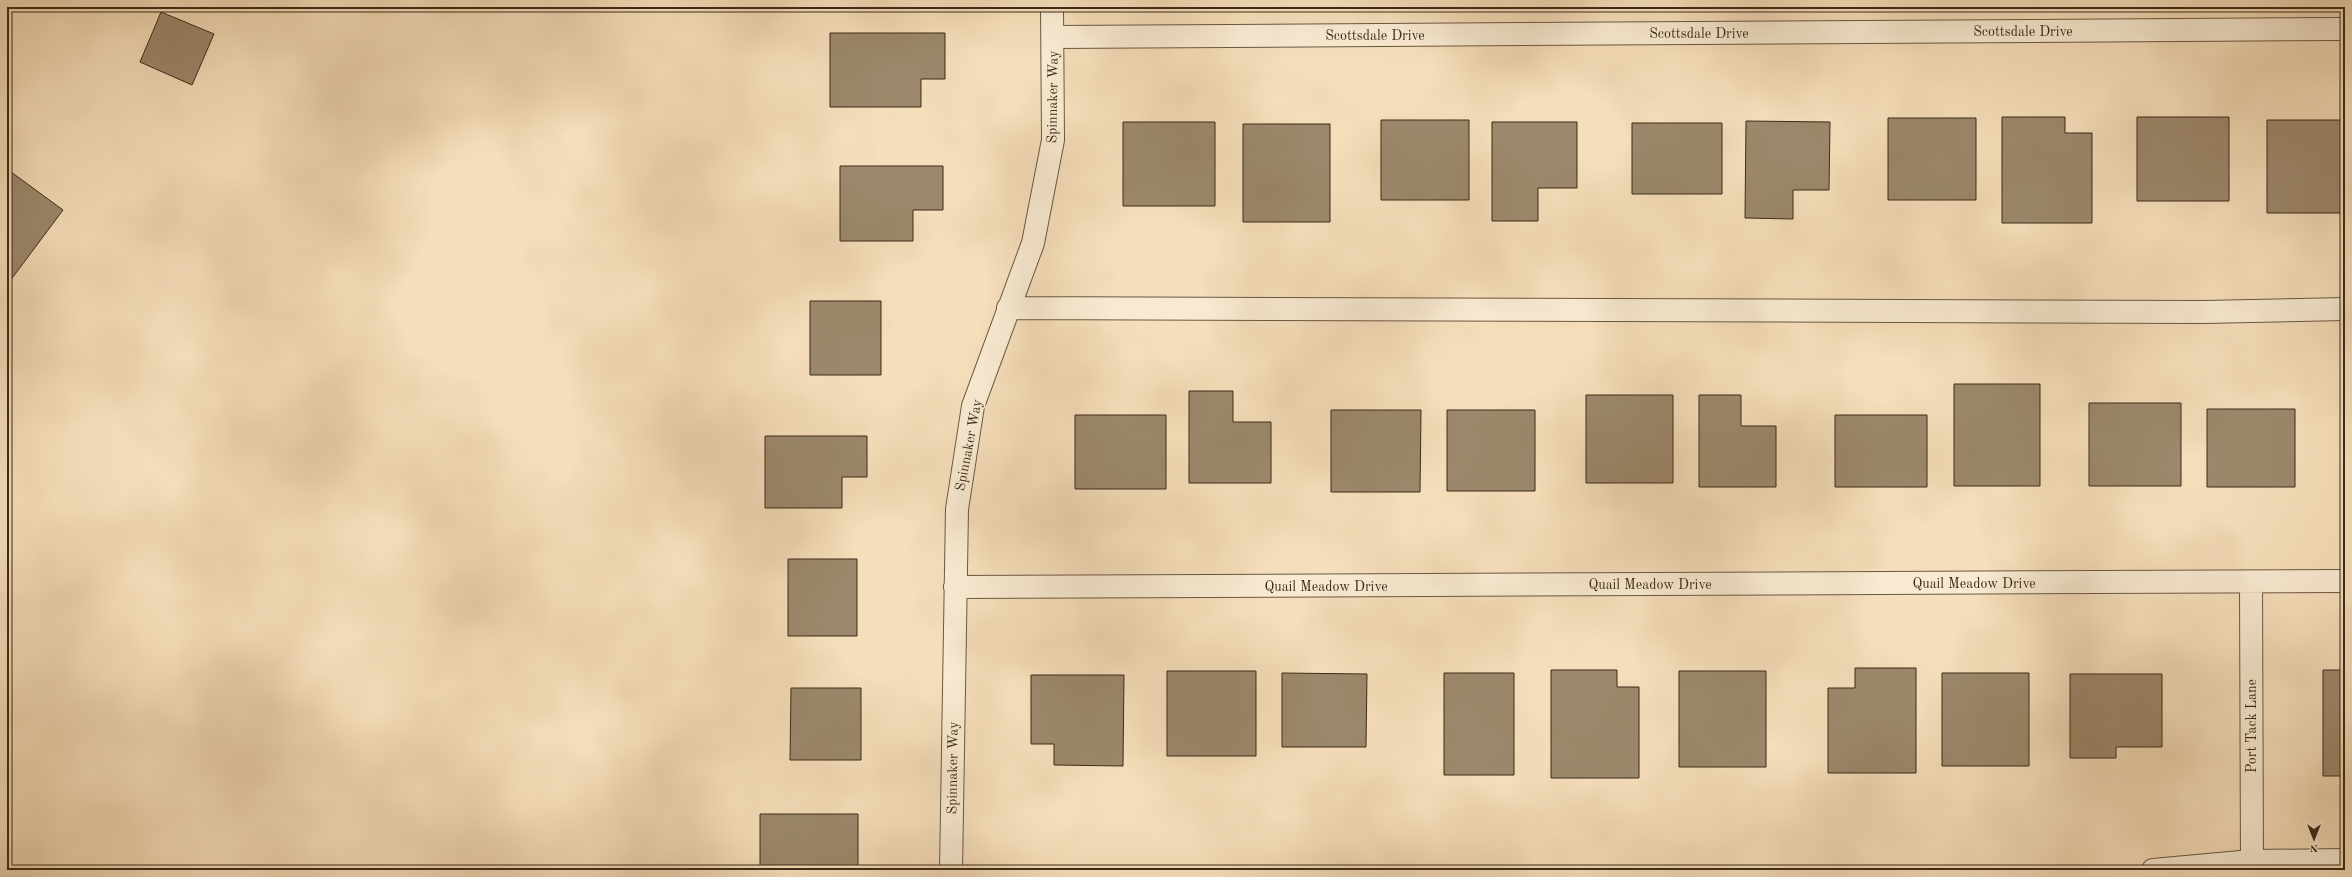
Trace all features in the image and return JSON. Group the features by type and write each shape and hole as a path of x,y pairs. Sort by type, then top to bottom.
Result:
{"street":[{"name":"Spinnaker Way","path":"951,870 956,509 973,406 1033,243 1053,140 1052,7"},
{"name":"Scottsdale Drive","path":"1053,37 2345,29"},
{"path":"1008,308 2204,312 2345,309"},
{"name":"Quail Meadow Drive","path":"955,587 2345,581"},
{"name":"Port Tack Lane","path":"2250,582 2252,865"},
{"path":"2152,870 2345,860"}],"building":[{"path":"161,12 214,34 192,85 140,62"},
{"path":"830,33 945,33 945,79 921,79 921,107 830,107"},
{"path":"2002,117 2065,117 2065,133 2092,133 2092,223 2002,223"},
{"path":"2137,117 2229,117 2229,201 2137,201"},
{"path":"1888,118 1976,118 1976,200 1888,200"},
{"path":"1381,120 1469,120 1469,200 1381,200"},
{"path":"2267,120 2345,120 2345,213 2267,213"},
{"path":"1746,121 1830,122 1829,190 1793,190 1793,219 1745,218"},
{"path":"1123,122 1215,122 1215,206 1123,206"},
{"path":"1492,122 1577,122 1577,188 1538,188 1538,221 1492,221"},
{"path":"1632,123 1722,123 1722,194 1632,194"},
{"path":"1243,124 1330,124 1330,222 1243,222"},
{"path":"840,166 943,166 943,210 913,210 913,241 840,241"},
{"path":"7,169 63,210 7,285"},
{"path":"810,301 881,301 881,375 810,375"},
{"path":"1954,384 2040,384 2040,486 1954,486"},
{"path":"1189,391 1233,391 1233,422 1271,422 1271,483 1189,483"},
{"path":"1586,395 1673,395 1673,483 1586,483"},
{"path":"1699,395 1741,395 1741,426 1776,426 1776,487 1699,487"},
{"path":"2343,401 2345,401 2345,482 2343,482"},
{"path":"2089,403 2181,403 2181,486 2089,486"},
{"path":"2207,409 2295,409 2295,487 2207,487"},
{"path":"1331,410 1421,410 1420,492 1331,492"},
{"path":"1447,410 1535,410 1535,491 1447,491"},
{"path":"1075,415 1166,415 1166,489 1075,489"},
{"path":"1835,415 1927,415 1927,487 1835,487"},
{"path":"765,436 867,436 867,477 842,477 842,508 765,508"},
{"path":"788,559 857,559 857,636 788,636"},
{"path":"1855,668 1916,668 1916,773 1828,773 1828,688 1855,688"},
{"path":"1551,670 1617,670 1617,687 1639,687 1639,778 1551,778"},
{"path":"2323,670 2345,670 2345,776 2323,776"},
{"path":"1167,671 1256,671 1256,756 1167,756"},
{"path":"1679,671 1766,671 1766,767 1679,767"},
{"path":"1282,673 1367,674 1366,747 1282,747"},
{"path":"1444,673 1514,673 1514,775 1444,775"},
{"path":"1942,673 2029,673 2029,766 1942,766"},
{"path":"2070,674 2162,674 2162,747 2116,747 2116,758 2070,758"},
{"path":"1031,675 1124,675 1123,766 1054,765 1054,744 1031,744"},
{"path":"791,688 861,688 861,760 790,760"},
{"path":"760,814 858,814 858,870 760,870"}]}
